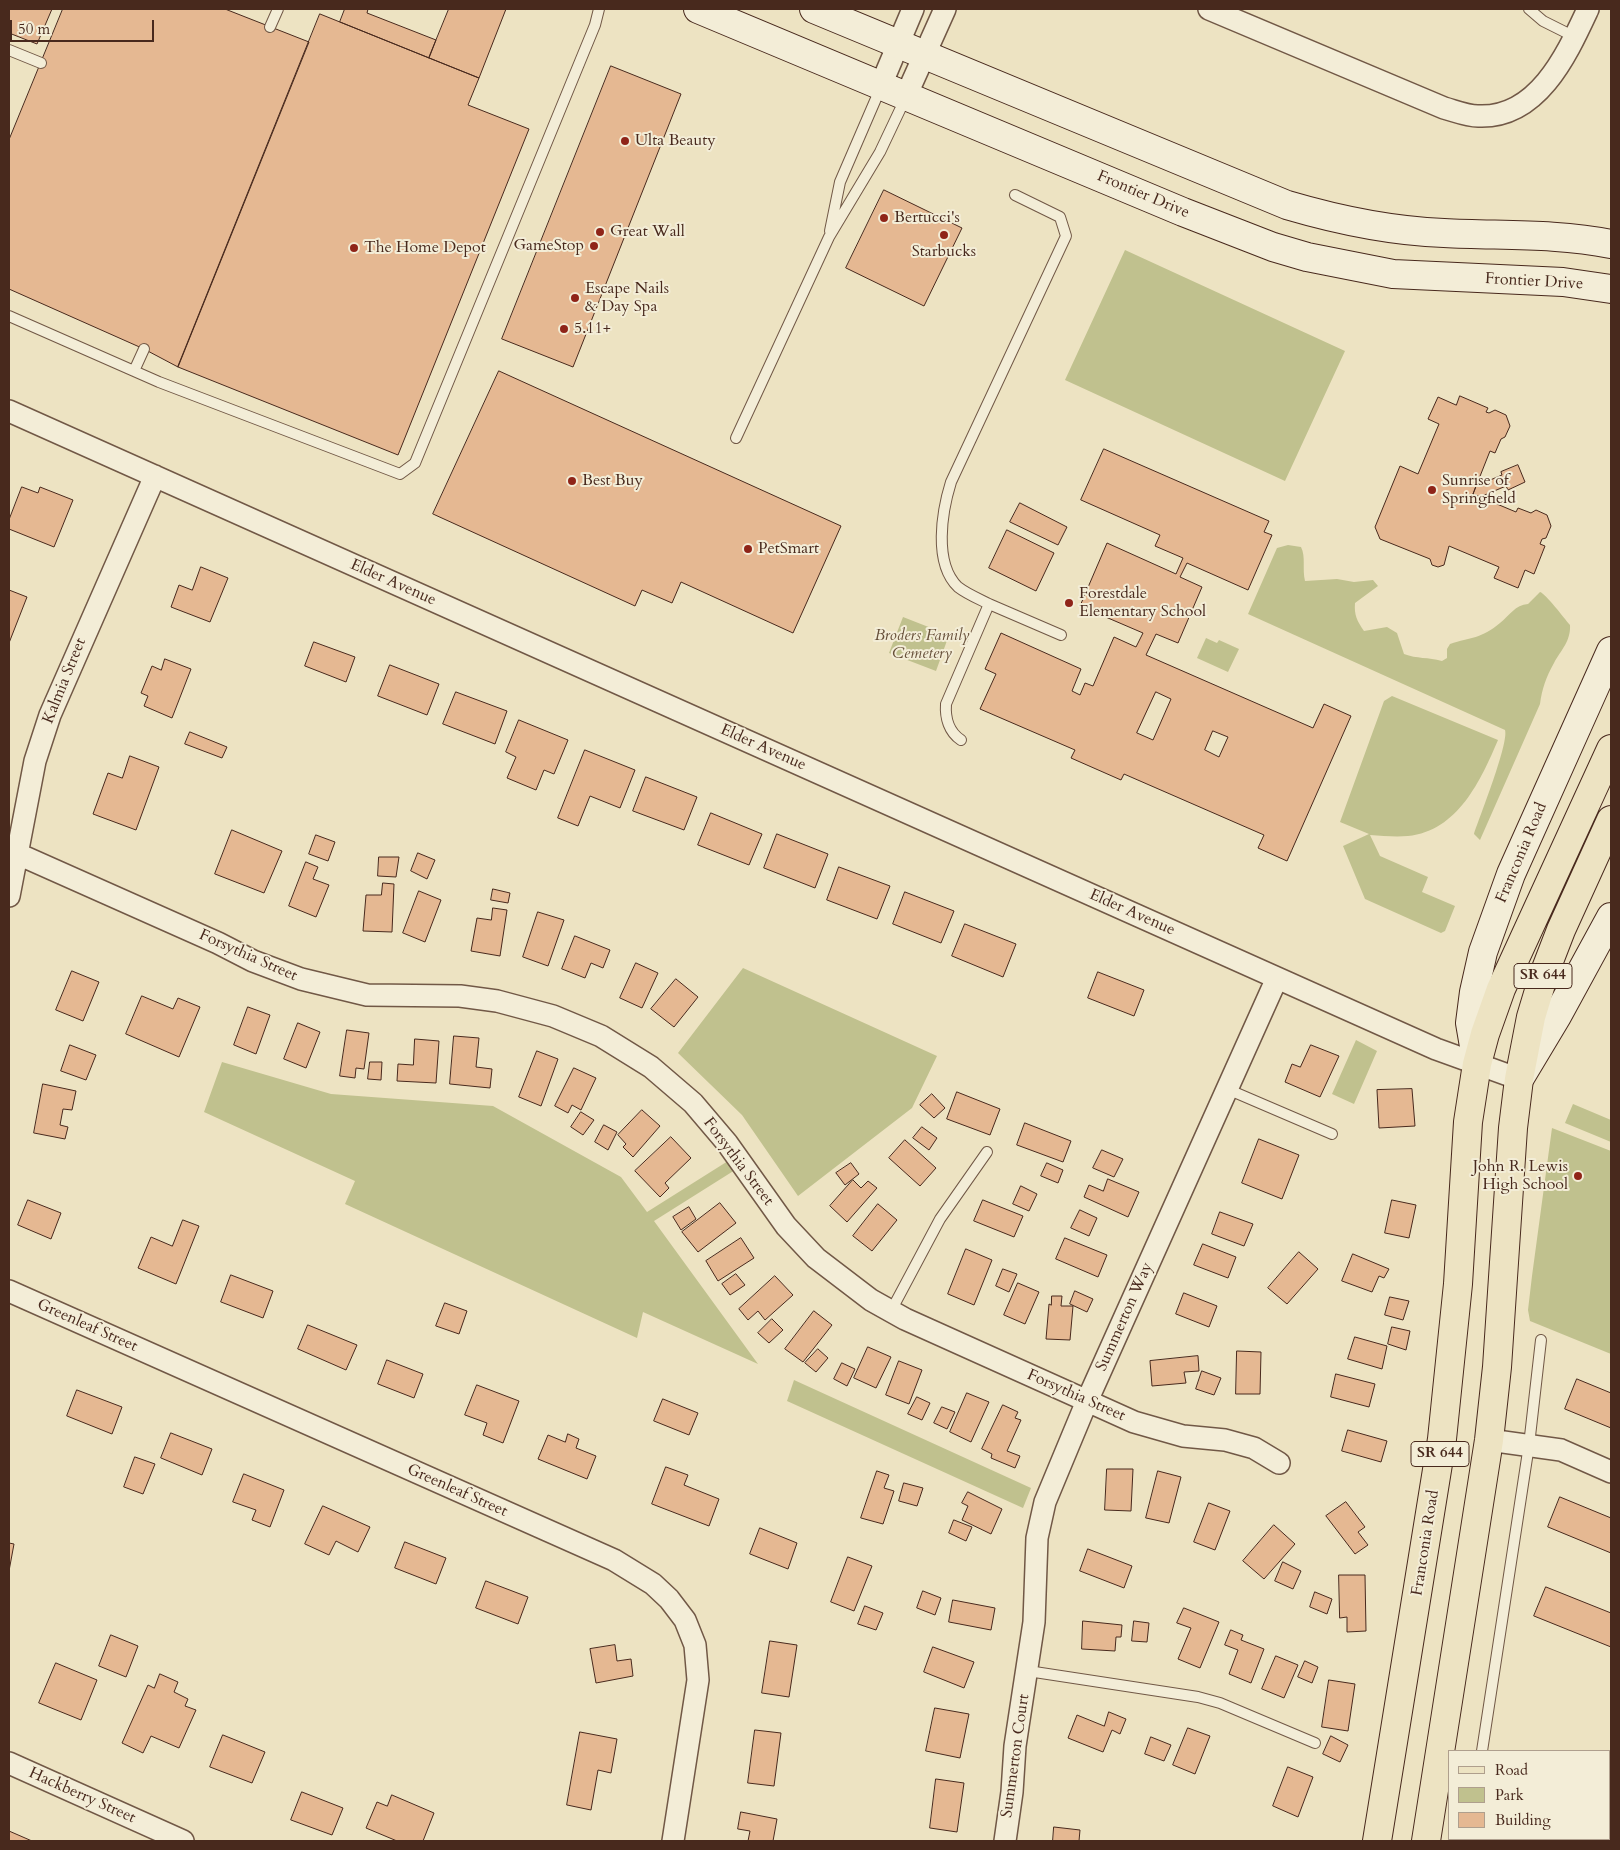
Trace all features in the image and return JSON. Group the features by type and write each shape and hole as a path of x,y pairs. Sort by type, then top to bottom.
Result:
{"main road":[{"name":"Frontier Drive","path":"698,9 1233,232 1307,257 1393,274 1563,282 1611,289"},
{"path":"814,9 1225,181 1287,205 1319,214 1399,230 1567,238 1611,244"},
{"name":"Franconia Road","path":"1477,1064 1470,1023 1474,992 1483,952 1512,874 1611,651"},
{"name":"Franconia Road","path":"1377,1841 1442,1439 1458,1284 1468,1122 1477,1064 1485,1034 1505,981 1611,750"},
{"name":"SR 644","path":"1426,1841 1489,1440 1499,1340 1513,1128 1519,1079 1531,1017 1544,974 1560,930 1611,820"},
{"path":"1519,1079 1557,1016 1611,917"}],"street":[{"path":"881,85 913,9"},
{"path":"906,96 945,9"},
{"path":"1209,9 1444,108 1477,116 1498,115 1525,102 1549,80 1560,66 1588,9"},
{"name":"Elder Avenue","path":"9,411 1436,1050 1519,1079"},
{"name":"Kalmia Street","path":"9,896 13,852 35,761 50,715 155,476"},
{"name":"Forsythia Street","path":"13,852 218,943 253,961 301,979 367,995 460,996 497,1001 554,1016 601,1036 651,1067 686,1097 727,1143 786,1226 816,1258 846,1282 891,1311 1087,1401 1155,1430 1183,1436 1225,1440 1254,1448 1279,1464"},
{"name":"Summerton Way","path":"1028,1671 1034,1622 1034,1576 1039,1528 1045,1502 1087,1401 1277,978"},
{"name":"Greenleaf Street","path":"9,1291 614,1560 653,1584 670,1599 685,1620 694,1644 698,1667 694,1714 673,1841"},
{"path":"1489,1440 1561,1450 1611,1472"},
{"name":"Summerton Court","path":"1004,1841 1012,1792 1015,1746 1028,1671"},
{"name":"Hackberry Street","path":"9,1763 183,1841"}],"lane":[{"path":"270,27 278,9"},
{"path":"9,316 134,371 400,474 415,463 595,25 598,9"},
{"path":"1529,9 1543,21 1575,37"},
{"path":"9,50 41,62"},
{"path":"829,237 840,182 881,85"},
{"path":"736,438 829,237 880,152 906,96"},
{"path":"1015,195 1060,217 1066,236 951,482 945,503 943,549 951,576 958,586 989,604 1061,635"},
{"path":"134,371 144,349"},
{"path":"961,740 956,737 947,721 946,704 989,604"},
{"path":"1227,1088 1332,1134"},
{"path":"891,1311 940,1218 987,1152"},
{"path":"1482,1750 1529,1445 1541,1340"},
{"path":"1028,1671 1198,1697 1220,1703 1315,1743"}],"green space":[{"path":"1125,250 1345,351 1285,481 1065,380"},
{"path":"1288,545 1301,547 1305,581 1337,579 1354,582 1373,580 1378,586 1355,603 1358,621 1364,631 1387,627 1397,633 1404,654 1409,656 1442,661 1447,658 1447,649 1450,644 1487,632 1516,608 1528,604 1540,592 1551,601 1570,625 1567,641 1549,673 1543,688 1540,704 1480,840 1474,834 1499,764 1505,730 1248,614 1277,548"},
{"name":"Broders Family Cemetery","path":"903,617 949,635 936,671 889,653"},
{"path":"1206,638 1217,643 1219,640 1239,649 1228,672 1197,658"},
{"path":"1392,696 1498,740 1475,787 1454,814 1441,825 1426,832 1408,836 1370,835 1380,856 1428,877 1422,892 1455,906 1445,931 1441,933 1365,899 1343,846 1369,834 1340,822 1384,701"},
{"path":"743,968 937,1056 912,1108 798,1196 742,1115 678,1053"},
{"path":"1356,1040 1377,1051 1354,1104 1332,1094"},
{"path":"222,1062 331,1094 493,1106 621,1177 647,1212 728,1161 735,1170 654,1221 758,1364 643,1312 637,1338 345,1204 355,1181 204,1112"},
{"path":"1573,1104 1611,1120 1611,1142 1565,1123"},
{"name":"John R. Lewis High School","path":"1552,1128 1611,1151 1611,1354 1530,1321 1528,1310"},
{"path":"794,1380 1031,1488 1023,1508 787,1401"}],"building":[{"path":"9,9 52,9 37,44 9,33"},
{"path":"63,9 225,9 309,42 178,367 144,349 9,289 9,140"},
{"path":"345,9 368,9 367,13 436,40 429,58 340,22"},
{"path":"449,9 506,9 479,78 429,58"},
{"name":"The Home Depot","path":"320,14 479,78 468,105 529,129 398,455 178,367"},
{"path":"611,66 681,94 573,367 502,339"},
{"path":"884,190 962,228 924,306 846,268"},
{"path":"499,371 841,526 793,633 681,582 672,603 642,590 635,606 433,514"},
{"name":"Sunrise of Springfield","path":"1460,396 1488,408 1486,412 1489,413 1495,410 1506,415 1510,426 1505,437 1501,439 1495,453 1490,451 1473,494 1516,512 1518,508 1531,513 1536,510 1547,515 1551,526 1546,538 1542,539 1540,544 1545,546 1534,574 1525,570 1518,588 1494,578 1499,567 1449,546 1444,565 1438,567 1432,565 1430,559 1380,539 1375,527 1400,466 1418,474 1439,424 1428,419 1438,397 1456,405"},
{"path":"1104,449 1269,521 1264,532 1272,535 1248,590 1187,563 1180,577 1202,587 1178,643 1156,634 1146,655 1313,728 1324,704 1351,716 1287,861 1258,848 1264,835 1124,774 1121,780 1071,758 1075,750 980,709 996,674 985,669 1001,633 1081,669 1072,691 1080,695 1085,683 1093,686 1114,637 1136,647 1143,633 1080,606 1107,543 1176,574 1183,558 1155,546 1160,535 1081,500","holes":["1156,692 1171,699 1153,740 1137,733","1213,731 1228,737 1219,757 1205,750"]},
{"path":"1518,465 1525,482 1508,490 1506,486 1480,497 1473,494 1476,486 1502,475 1501,472"},
{"path":"22,487 38,493 40,487 73,500 54,547 9,529 9,520"},
{"path":"1020,503 1067,527 1058,545 1010,522"},
{"path":"1007,530 1054,553 1036,591 989,568"},
{"path":"201,567 228,578 210,622 171,607 179,585 192,590"},
{"path":"9,590 27,597 9,643"},
{"path":"314,642 355,657 346,682 305,666"},
{"path":"165,659 191,669 172,718 144,706 148,696 141,693 152,666 161,670"},
{"path":"390,665 439,684 427,715 378,696"},
{"path":"456,692 507,711 495,744 443,724"},
{"path":"519,720 568,740 554,774 544,770 536,790 507,778 516,757 506,752"},
{"path":"190,732 227,747 222,758 185,744"},
{"path":"585,750 635,770 620,808 590,796 578,826 558,818"},
{"path":"130,756 159,767 136,830 93,814 108,773 122,778"},
{"path":"646,777 697,797 684,830 633,811"},
{"path":"711,813 762,834 749,865 698,845"},
{"path":"232,830 282,851 264,893 215,874"},
{"path":"777,834 828,854 815,888 764,868"},
{"path":"316,835 335,842 328,861 309,854"},
{"path":"418,853 435,860 427,879 411,871"},
{"path":"379,857 399,857 396,877 378,876"},
{"path":"306,862 318,867 313,879 329,885 316,917 289,906"},
{"path":"839,867 890,886 877,919 827,900"},
{"path":"383,883 394,884 392,932 363,931 366,895 381,895"},
{"path":"493,889 510,893 508,903 491,900"},
{"path":"419,891 441,900 425,942 403,933"},
{"path":"905,892 954,911 941,943 893,924"},
{"path":"493,908 507,910 500,956 471,951 477,918 491,920"},
{"path":"538,912 564,920 548,966 523,957"},
{"path":"965,924 1016,944 1003,977 952,956"},
{"path":"575,936 610,950 603,968 591,963 585,978 562,969"},
{"path":"636,963 658,973 642,1008 620,998"},
{"path":"72,971 99,982 83,1021 56,1010"},
{"path":"1098,972 1144,990 1134,1016 1088,998"},
{"path":"676,979 698,997 674,1027 651,1009"},
{"path":"142,996 173,1009 178,998 200,1007 179,1057 126,1034"},
{"path":"248,1007 270,1015 256,1054 234,1045"},
{"path":"298,1023 320,1032 306,1068 284,1059"},
{"path":"347,1030 369,1033 364,1069 356,1068 355,1078 340,1076"},
{"path":"454,1036 479,1038 476,1067 492,1069 490,1088 450,1084"},
{"path":"415,1039 439,1041 436,1083 397,1081 398,1064 413,1065"},
{"path":"70,1045 96,1055 86,1080 61,1071"},
{"path":"1311,1045 1339,1056 1320,1097 1285,1082 1292,1064 1300,1067"},
{"path":"537,1051 558,1059 541,1106 519,1097"},
{"path":"370,1062 382,1062 381,1080 368,1079"},
{"path":"574,1068 596,1078 581,1110 572,1105 568,1113 555,1106"},
{"path":"43,1084 76,1091 72,1110 63,1109 60,1125 68,1127 65,1139 34,1133"},
{"path":"1412,1089 1415,1126 1379,1128 1377,1090"},
{"path":"957,1092 1000,1109 990,1135 947,1119"},
{"path":"932,1094 945,1108 934,1118 920,1105"},
{"path":"642,1110 660,1126 633,1157 623,1147 626,1144 618,1135"},
{"path":"581,1112 594,1120 583,1135 571,1127"},
{"path":"1025,1123 1071,1141 1063,1162 1017,1145"},
{"path":"604,1125 617,1132 608,1150 595,1142"},
{"path":"922,1127 937,1138 929,1150 913,1138"},
{"path":"671,1137 691,1158 665,1183 669,1188 660,1197 635,1171"},
{"path":"1259,1139 1299,1155 1282,1199 1242,1183"},
{"path":"905,1140 936,1168 920,1186 889,1158"},
{"path":"1102,1150 1123,1159 1114,1177 1093,1168"},
{"path":"851,1163 859,1174 845,1185 836,1173"},
{"path":"1047,1163 1063,1170 1058,1183 1041,1176"},
{"path":"1108,1179 1139,1192 1128,1217 1084,1197 1089,1185 1103,1191"},
{"path":"853,1180 861,1188 868,1181 877,1188 847,1222 830,1206"},
{"path":"1021,1186 1037,1194 1029,1211 1013,1204"},
{"path":"28,1200 61,1213 51,1239 18,1225"},
{"path":"983,1200 1023,1216 1014,1237 974,1221"},
{"path":"1392,1200 1416,1205 1409,1238 1385,1233"},
{"path":"720,1203 736,1223 698,1252 682,1232"},
{"path":"878,1204 897,1220 872,1251 853,1236"},
{"path":"689,1207 696,1219 681,1230 673,1217"},
{"path":"1080,1210 1097,1218 1089,1236 1071,1228"},
{"path":"1220,1212 1253,1224 1244,1246 1212,1234"},
{"path":"183,1220 199,1226 176,1284 138,1268 151,1237 172,1246"},
{"path":"741,1238 754,1258 718,1281 706,1261"},
{"path":"1065,1238 1107,1255 1098,1277 1056,1259"},
{"path":"1203,1244 1236,1257 1228,1278 1194,1265"},
{"path":"966,1249 992,1260 974,1305 948,1294"},
{"path":"1299,1252 1318,1269 1287,1304 1268,1288"},
{"path":"1353,1254 1389,1269 1384,1278 1379,1276 1372,1292 1342,1281"},
{"path":"1003,1269 1017,1274 1009,1292 996,1286"},
{"path":"736,1274 745,1285 730,1295 722,1284"},
{"path":"231,1275 273,1291 263,1318 221,1302"},
{"path":"775,1276 793,1295 765,1320 758,1311 748,1320 739,1309"},
{"path":"1018,1283 1039,1292 1025,1324 1004,1315"},
{"path":"1075,1291 1093,1299 1087,1312 1070,1304"},
{"path":"1184,1293 1217,1306 1209,1327 1176,1314"},
{"path":"1052,1296 1062,1296 1061,1306 1073,1306 1070,1340 1046,1339 1049,1304 1051,1305"},
{"path":"1390,1297 1409,1301 1403,1320 1385,1315"},
{"path":"445,1303 467,1311 459,1334 436,1326"},
{"path":"814,1311 832,1325 803,1362 785,1349"},
{"path":"772,1319 783,1330 769,1343 758,1333"},
{"path":"308,1325 357,1345 346,1370 298,1349"},
{"path":"1392,1327 1410,1331 1406,1350 1388,1344"},
{"path":"1355,1337 1387,1346 1382,1369 1348,1359"},
{"path":"868,1347 891,1357 876,1388 854,1378"},
{"path":"818,1349 828,1358 816,1372 805,1363"},
{"path":"1237,1351 1261,1352 1260,1394 1236,1394"},
{"path":"1198,1356 1199,1371 1184,1372 1186,1383 1152,1386 1150,1361"},
{"path":"387,1360 423,1374 414,1398 378,1384"},
{"path":"899,1361 922,1370 909,1404 886,1395"},
{"path":"842,1363 855,1369 847,1386 834,1379"},
{"path":"1202,1371 1221,1378 1214,1395 1196,1389"},
{"path":"1336,1374 1375,1384 1369,1407 1331,1397"},
{"path":"1577,1379 1611,1393 1611,1428 1565,1409"},
{"path":"477,1385 519,1401 503,1443 483,1435 487,1423 465,1415"},
{"path":"77,1390 122,1407 112,1434 67,1416"},
{"path":"967,1393 989,1402 971,1442 950,1432"},
{"path":"917,1397 930,1403 922,1420 908,1414"},
{"path":"663,1399 698,1413 689,1435 654,1421"},
{"path":"1003,1405 1018,1412 1015,1418 1021,1420 1007,1451 1020,1456 1015,1468 991,1458 992,1454 982,1449"},
{"path":"942,1407 955,1412 947,1429 934,1423"},
{"path":"1348,1430 1387,1441 1381,1462 1342,1451"},
{"path":"171,1433 212,1449 202,1475 161,1458"},
{"path":"568,1434 579,1439 576,1448 596,1456 587,1479 538,1459 548,1435 565,1442"},
{"path":"135,1457 155,1464 143,1494 124,1487"},
{"path":"666,1467 688,1475 684,1485 719,1499 709,1526 652,1504"},
{"path":"1107,1469 1133,1469 1131,1511 1105,1510"},
{"path":"877,1471 889,1475 884,1488 894,1491 883,1524 861,1518"},
{"path":"1158,1471 1181,1477 1169,1523 1146,1518"},
{"path":"244,1474 284,1490 270,1527 252,1520 256,1510 233,1502"},
{"path":"904,1483 923,1488 917,1506 899,1501"},
{"path":"968,1492 1002,1509 991,1534 962,1520 968,1506 962,1503"},
{"path":"1560,1497 1611,1518 1611,1553 1548,1527"},
{"path":"1346,1502 1365,1527 1358,1532 1368,1545 1355,1554 1326,1516"},
{"path":"1209,1503 1230,1511 1215,1550 1194,1542"},
{"path":"323,1506 370,1527 358,1552 336,1541 329,1555 305,1544"},
{"path":"954,1520 972,1527 966,1541 949,1533"},
{"path":"1274,1525 1295,1544 1264,1579 1243,1561"},
{"path":"760,1528 797,1543 788,1569 750,1554"},
{"path":"405,1542 446,1558 436,1584 395,1568"},
{"path":"9,1543 14,1544 9,1571"},
{"path":"1088,1549 1132,1566 1124,1588 1080,1571"},
{"path":"848,1557 872,1566 854,1611 831,1602"},
{"path":"1283,1562 1301,1571 1293,1589 1275,1581"},
{"path":"1339,1575 1365,1575 1366,1631 1347,1632 1347,1617 1340,1618"},
{"path":"486,1581 528,1597 518,1624 476,1608"},
{"path":"1546,1587 1611,1613 1611,1647 1534,1616"},
{"path":"923,1591 941,1598 935,1615 917,1608"},
{"path":"1315,1592 1332,1599 1327,1614 1310,1607"},
{"path":"953,1600 995,1608 991,1630 949,1622"},
{"path":"865,1606 883,1613 876,1630 858,1624"},
{"path":"1184,1608 1219,1622 1200,1668 1178,1659 1191,1628 1177,1623"},
{"path":"1083,1621 1122,1625 1121,1637 1116,1637 1115,1651 1082,1649"},
{"path":"1134,1621 1149,1623 1147,1642 1132,1641"},
{"path":"1231,1630 1243,1635 1241,1640 1264,1649 1251,1683 1229,1674 1238,1650 1225,1645"},
{"path":"111,1635 138,1646 126,1677 99,1666"},
{"path":"770,1641 797,1645 789,1697 762,1693"},
{"path":"615,1645 617,1661 631,1659 633,1676 596,1683 590,1649"},
{"path":"933,1647 974,1662 964,1688 924,1672"},
{"path":"1276,1656 1298,1665 1284,1698 1262,1689"},
{"path":"1305,1661 1318,1667 1312,1683 1298,1677"},
{"path":"56,1663 97,1680 81,1720 39,1703"},
{"path":"160,1674 178,1682 174,1692 188,1699 185,1706 196,1710 179,1748 151,1736 143,1753 122,1743 148,1685 154,1688"},
{"path":"1329,1680 1355,1684 1348,1731 1322,1727"},
{"path":"935,1708 969,1714 960,1758 926,1751"},
{"path":"1109,1712 1126,1719 1120,1734 1112,1730 1103,1752 1068,1738 1077,1715 1104,1726"},
{"path":"1188,1728 1210,1736 1195,1774 1173,1765"},
{"path":"755,1730 781,1733 774,1786 748,1783"},
{"path":"580,1732 617,1739 611,1773 598,1770 591,1810 567,1805"},
{"path":"223,1735 265,1752 252,1783 210,1767"},
{"path":"1331,1736 1348,1745 1340,1762 1323,1754"},
{"path":"1151,1737 1171,1745 1164,1761 1145,1754"},
{"path":"1288,1767 1313,1777 1298,1817 1273,1806"},
{"path":"936,1779 964,1783 957,1832 930,1828"},
{"path":"302,1792 343,1808 332,1835 291,1820"},
{"path":"392,1795 434,1813 423,1841 397,1841 366,1828 377,1802 387,1806"},
{"path":"741,1812 777,1819 773,1841 748,1841 750,1831 738,1829"},
{"path":"1054,1827 1080,1830 1079,1841 1053,1841"},
{"path":"9,1831 32,1841 9,1841"}],"place":[{"name":"Ulta Beauty","path":"625,141"},
{"name":"Bertucci's","path":"884,218"},
{"name":"Great Wall","path":"600,232"},
{"name":"Starbucks","path":"944,235"},
{"name":"GameStop","path":"594,246"},
{"name":"The Home Depot","path":"354,248"},
{"name":"Escape Nails & Day Spa","path":"575,298"},
{"name":"5.11+","path":"564,329"},
{"name":"Best Buy","path":"572,481"},
{"name":"Sunrise of Springfield","path":"1432,490"},
{"name":"PetSmart","path":"748,549"},
{"name":"Forestdale Elementary School","path":"1069,603"},
{"name":"John R. Lewis High School","path":"1578,1176"}]}
